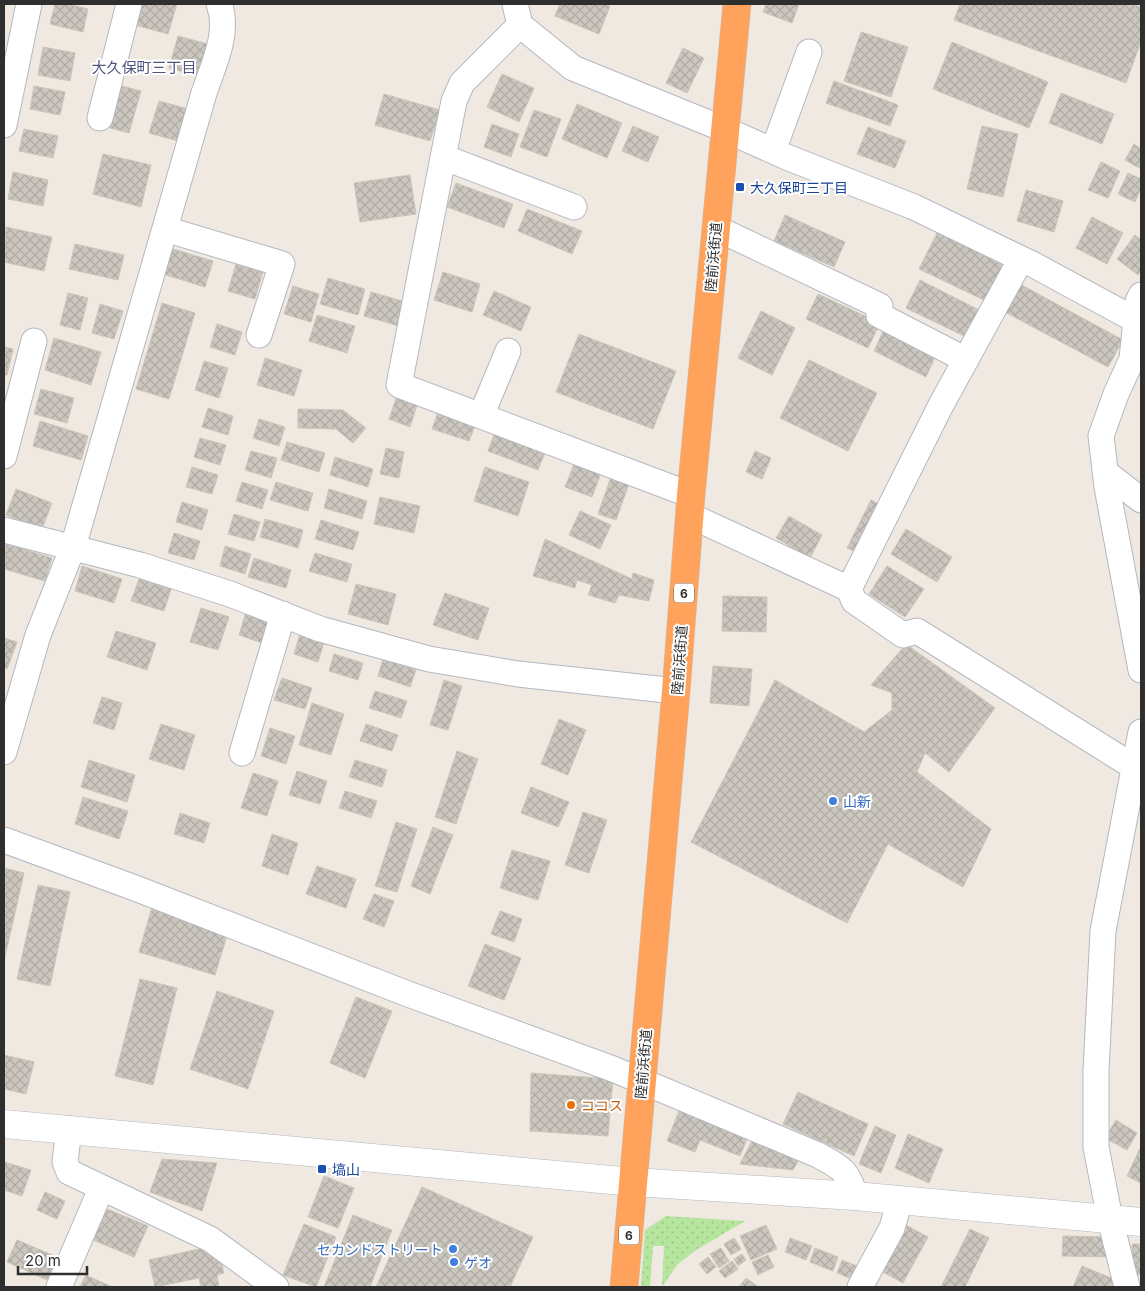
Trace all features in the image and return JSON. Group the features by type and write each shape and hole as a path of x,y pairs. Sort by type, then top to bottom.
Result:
{"highway":[{"name":"陸前浜街道","path":"624,1287 676,691 690,505 737,4"}],"street":[{"path":"4,126 29,4"},
{"path":"100,118 130,4"},
{"path":"4,752 38,635 73,547 220,44 222,7"},
{"path":"1134,767 917,631 903,635 854,602 849,589 690,505 482,416 399,385 454,101 462,83 517,14 573,68 914,207 1021,259 1139,312 1132,359 1116,394 1101,436 1105,472 1141,670"},
{"path":"773,150 809,52"},
{"path":"443,157 574,207"},
{"path":"716,228 880,306 879,316 966,360"},
{"path":"165,229 282,264 259,335"},
{"path":"849,589 966,360 1021,259"},
{"path":"4,456 34,341"},
{"path":"482,416 508,351"},
{"path":"1105,472 1141,500"},
{"path":"4,530 140,565 230,594 320,629 429,660 518,674 676,691"},
{"path":"242,753 283,614"},
{"path":"1127,1287 1110,1219 1096,1147 1096,1072 1099,990 1104,931 1141,732"},
{"path":"4,840 641,1081 841,1168 850,1178 855,1196"},
{"path":"4,1124 633,1182 855,1196 1141,1222"},
{"path":"69,1130 65,1162 69,1172 101,1189 210,1239 276,1287"},
{"path":"59,1287 101,1189"},
{"path":"860,1287 892,1228 900,1200"}],"green space":[{"path":"666,1216 745,1221 693,1252 677,1265 662,1287 664,1246 653,1246 650,1287 641,1287 645,1230"}],"building":[{"path":"55,4 68,4 88,9 83,32 50,24"},
{"path":"141,4 177,4 168,34 135,25"},
{"path":"560,4 604,4 610,6 599,34 555,16"},
{"path":"766,4 799,4 792,23 763,12"},
{"path":"960,4 1131,4 1141,7 1141,41 1126,83 954,20"},
{"path":"861,32 908,47 891,97 844,81"},
{"path":"178,36 208,44 199,76 169,68"},
{"path":"952,42 1048,82 1029,128 933,89"},
{"path":"43,47 75,53 70,81 38,75"},
{"path":"683,48 704,58 687,93 666,83"},
{"path":"502,74 534,88 519,122 487,107"},
{"path":"834,81 898,105 890,126 826,103"},
{"path":"34,86 65,92 60,115 30,109"},
{"path":"122,86 141,91 129,133 110,128"},
{"path":"1061,93 1114,114 1102,144 1049,123"},
{"path":"384,94 440,110 430,141 375,125"},
{"path":"159,101 188,109 178,141 149,133"},
{"path":"577,104 622,123 607,158 562,139"},
{"path":"534,110 561,119 547,157 520,147"},
{"path":"492,124 519,134 511,157 484,147"},
{"path":"633,126 659,137 648,162 622,151"},
{"path":"982,126 1018,134 1003,197 967,189"},
{"path":"868,127 906,141 895,168 857,154"},
{"path":"24,129 58,136 53,158 19,151"},
{"path":"1134,144 1141,149 1141,169 1125,160"},
{"path":"103,154 151,165 141,207 93,194"},
{"path":"1101,162 1120,171 1108,198 1088,190"},
{"path":"13,172 48,180 43,206 8,199"},
{"path":"1128,173 1141,179 1141,188 1135,202 1118,194"},
{"path":"410,175 416,214 360,222 354,183"},
{"path":"456,183 513,204 504,228 447,207"},
{"path":"1026,190 1063,201 1054,232 1017,221"},
{"path":"527,209 582,231 572,254 518,231"},
{"path":"785,215 845,242 834,267 774,241"},
{"path":"1092,217 1123,233 1107,264 1076,248"},
{"path":"6,227 52,237 44,271 4,262"},
{"path":"940,227 1012,262 992,304 919,269"},
{"path":"1135,235 1141,240 1141,271 1138,275 1117,259"},
{"path":"75,244 124,255 118,280 69,269"},
{"path":"170,248 213,261 205,287 163,274"},
{"path":"236,264 263,272 255,299 228,291"},
{"path":"443,272 480,284 472,312 434,300"},
{"path":"328,278 365,289 358,315 320,304"},
{"path":"920,280 981,311 968,338 906,308"},
{"path":"1018,283 1123,340 1108,367 1003,311"},
{"path":"293,286 319,294 311,322 284,314"},
{"path":"494,291 531,307 521,331 483,315"},
{"path":"371,292 406,302 399,326 364,316"},
{"path":"68,293 88,298 80,330 60,325"},
{"path":"818,294 880,323 868,348 806,319"},
{"path":"162,303 195,313 169,399 136,389"},
{"path":"100,304 123,311 114,339 92,333"},
{"path":"761,311 795,328 772,375 738,358"},
{"path":"317,315 355,326 347,353 309,341"},
{"path":"217,324 242,332 235,355 210,347"},
{"path":"885,327 937,353 926,377 874,351"},
{"path":"579,334 676,371 653,429 556,392"},
{"path":"54,338 101,352 91,385 45,370"},
{"path":"4,347 13,349 7,375 4,375"},
{"path":"265,358 302,370 294,396 257,385"},
{"path":"809,360 877,393 848,451 780,418"},
{"path":"204,361 228,368 219,398 195,390"},
{"path":"41,389 74,398 67,423 34,414"},
{"path":"398,393 419,399 410,427 389,419"},
{"path":"208,408 233,416 228,435 202,427"},
{"path":"298,409 343,410 366,428 353,443 336,429 298,428"},
{"path":"439,409 477,421 469,441 432,429"},
{"path":"259,419 285,427 279,446 253,438"},
{"path":"40,421 88,436 81,460 33,446"},
{"path":"496,429 547,448 538,470 488,451"},
{"path":"200,438 226,445 220,465 194,457"},
{"path":"287,442 325,453 319,472 281,460"},
{"path":"386,448 404,452 399,478 380,474"},
{"path":"251,451 277,458 271,478 245,470"},
{"path":"755,451 771,458 762,479 746,472"},
{"path":"335,457 373,469 368,487 330,475"},
{"path":"576,459 603,468 592,497 565,487"},
{"path":"192,467 218,475 212,494 186,487"},
{"path":"485,467 529,482 518,516 474,501"},
{"path":"611,477 629,484 616,520 598,514"},
{"path":"242,482 268,490 262,509 236,501"},
{"path":"276,482 313,493 308,511 270,500"},
{"path":"16,489 52,503 42,529 6,515"},
{"path":"329,489 367,501 362,519 324,508"},
{"path":"380,497 420,506 414,533 374,524"},
{"path":"871,500 883,506 860,554 847,548"},
{"path":"182,502 208,510 202,530 176,522"},
{"path":"580,511 611,525 600,549 569,535"},
{"path":"234,514 260,522 254,541 228,534"},
{"path":"789,516 822,535 810,558 776,538"},
{"path":"265,519 303,530 298,548 260,537"},
{"path":"321,520 359,532 353,550 315,539"},
{"path":"906,529 952,557 937,582 891,554"},
{"path":"174,533 200,541 194,560 168,553"},
{"path":"545,539 632,579 633,573 654,580 649,601 619,595 615,603 588,595 592,585 577,580 575,588 533,576"},
{"path":"6,544 52,558 45,581 4,569"},
{"path":"225,546 251,554 245,574 220,566"},
{"path":"315,553 352,564 347,582 309,571"},
{"path":"254,558 291,570 286,588 248,577"},
{"path":"82,566 122,579 114,603 75,591"},
{"path":"887,566 924,589 905,617 869,594"},
{"path":"139,579 171,589 164,611 131,601"},
{"path":"356,584 396,594 388,625 348,614"},
{"path":"445,593 489,608 478,640 433,625"},
{"path":"723,596 767,597 766,632 722,631"},
{"path":"201,608 229,617 218,650 190,642"},
{"path":"246,612 269,619 262,643 239,635"},
{"path":"116,631 156,643 147,670 107,657"},
{"path":"300,634 324,642 318,662 294,654"},
{"path":"4,638 17,642 7,669 4,667"},
{"name":"山新","path":"906,644 995,708 949,772 925,753 917,772 991,829 963,887 888,844 847,923 691,842 775,680 864,732 892,710 892,693 871,685"},
{"path":"334,654 363,663 358,680 329,671"},
{"path":"383,659 416,670 410,687 378,676"},
{"path":"713,666 752,669 749,706 710,703"},
{"path":"282,678 312,688 305,709 274,700"},
{"path":"444,680 462,686 448,730 430,725"},
{"path":"375,691 407,701 401,718 369,708"},
{"path":"102,697 122,703 114,730 93,723"},
{"path":"312,703 344,714 331,755 299,745"},
{"path":"559,719 586,730 568,775 541,764"},
{"path":"161,724 195,735 184,770 149,759"},
{"path":"366,724 398,735 392,751 360,741"},
{"path":"270,728 295,736 286,764 261,756"},
{"path":"457,751 478,759 456,824 435,817"},
{"path":"89,760 135,775 127,802 81,787"},
{"path":"355,760 387,770 382,787 349,777"},
{"path":"297,771 327,781 320,804 289,795"},
{"path":"253,773 278,781 267,816 241,808"},
{"path":"531,787 569,802 558,827 521,813"},
{"path":"345,791 377,801 371,818 339,808"},
{"path":"83,797 128,811 119,839 75,824"},
{"path":"583,812 607,820 589,873 565,865"},
{"path":"180,813 210,823 204,843 174,834"},
{"path":"396,822 417,829 397,892 375,886"},
{"path":"433,827 453,835 430,894 411,886"},
{"path":"272,834 298,843 288,875 262,866"},
{"path":"512,850 550,861 538,900 500,888"},
{"path":"317,866 356,879 346,908 306,894"},
{"path":"4,868 24,873 4,961"},
{"path":"38,885 70,892 50,986 17,979"},
{"path":"374,894 394,901 384,927 363,919"},
{"path":"152,907 229,929 215,975 139,952"},
{"path":"500,911 522,919 514,942 491,934"},
{"path":"485,944 521,958 504,1000 468,986"},
{"path":"140,979 177,988 153,1085 115,1076"},
{"path":"217,991 274,1011 248,1089 190,1069"},
{"path":"356,997 392,1011 365,1078 330,1063"},
{"path":"4,1055 34,1062 26,1094 4,1089"},
{"name":"ココス","path":"531,1073 613,1079 608,1136 530,1131"},
{"path":"798,1092 868,1124 854,1156 783,1124"},
{"path":"681,1106 749,1134 740,1156 700,1140 695,1152 667,1141"},
{"path":"1116,1120 1137,1133 1127,1150 1105,1138"},
{"path":"875,1126 896,1135 881,1173 859,1164"},
{"path":"908,1134 943,1149 929,1183 895,1168"},
{"path":"755,1135 801,1156 793,1170 740,1164"},
{"path":"1141,1146 1141,1183 1127,1176"},
{"path":"162,1159 217,1163 202,1211 150,1192"},
{"path":"4,1162 31,1170 22,1196 4,1190"},
{"path":"324,1176 354,1188 338,1228 308,1217"},
{"name":"ゲオ","path":"422,1187 533,1237 510,1287 376,1287"},
{"path":"45,1192 65,1201 57,1219 37,1210"},
{"path":"107,1209 148,1226 134,1257 93,1240"},
{"path":"353,1215 392,1230 370,1287 324,1287"},
{"path":"304,1224 336,1237 316,1287 283,1275"},
{"path":"766,1225 777,1249 751,1260 740,1236"},
{"path":"906,1225 928,1237 903,1283 881,1271"},
{"path":"970,1229 989,1238 965,1287 941,1287"},
{"path":"1063,1236 1112,1237 1111,1257 1062,1256"},
{"path":"734,1238 741,1249 731,1255 724,1244"},
{"path":"790,1238 812,1246 806,1260 785,1252"},
{"path":"17,1240 57,1257 47,1280 7,1262"},
{"path":"1132,1244 1141,1244 1141,1274 1133,1275"},
{"path":"217,1245 224,1273 217,1275 219,1287 201,1287 199,1278 155,1287 149,1260"},
{"path":"721,1248 729,1261 719,1268 710,1254"},
{"path":"815,1248 838,1257 833,1271 810,1262"},
{"path":"742,1254 746,1260 738,1266 734,1259"},
{"path":"768,1255 774,1267 758,1275 752,1262"},
{"path":"708,1257 716,1267 707,1274 699,1264"},
{"path":"842,1260 862,1268 857,1281 837,1273"},
{"path":"732,1261 738,1269 725,1278 719,1271"},
{"path":"1082,1266 1121,1282 1119,1287 1073,1287"},
{"path":"86,1275 112,1287 80,1287"},
{"path":"746,1278 757,1286 739,1287"}],"place":[{"name":"大久保町三丁目","path":"740,187"},
{"name":"山新","path":"833,801"},
{"name":"ココス","path":"571,1105"},
{"name":"塙山","path":"322,1169"},
{"name":"セカンドストリート","path":"453,1249"},
{"name":"ゲオ","path":"454,1262"}],"district":[{"name":"大久保町三丁目","path":"144,67"}]}
